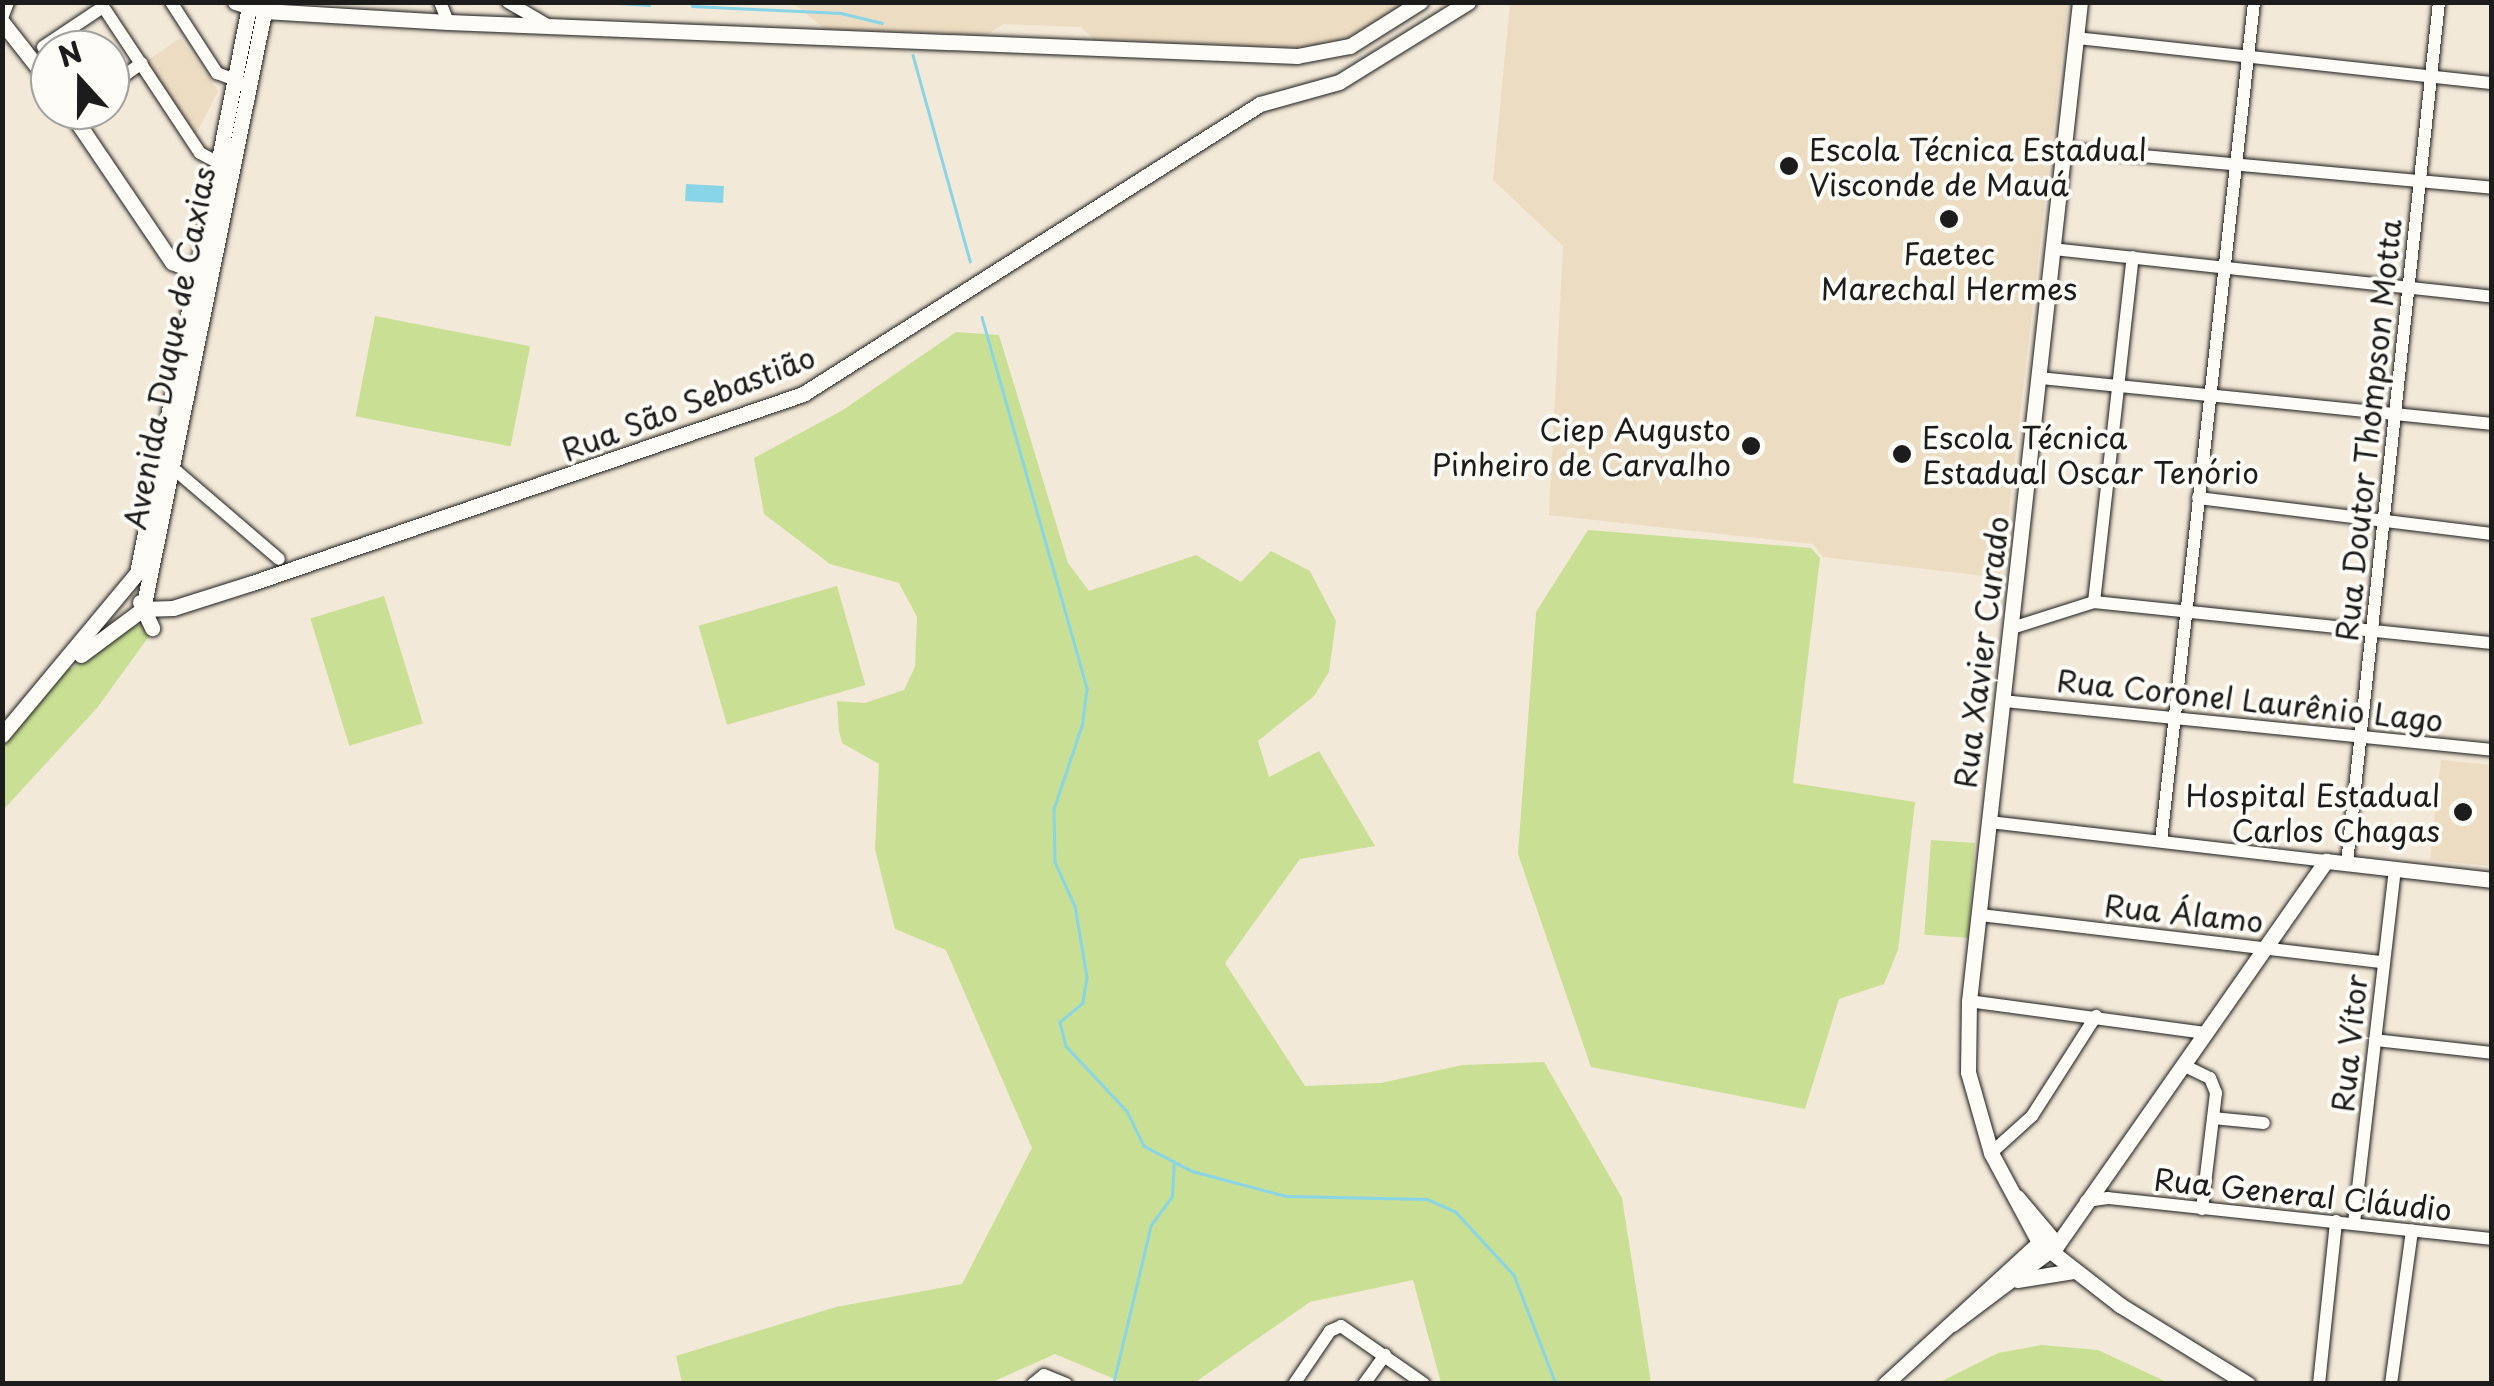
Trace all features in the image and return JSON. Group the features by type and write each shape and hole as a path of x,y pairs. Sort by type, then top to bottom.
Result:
{"main road":[{"path":"253,6 448,22 1297,56 1350,46 1420,2"},
{"name":"Rua São Sebastião","path":"143,609 165,610 222,593 804,394 1260,104 1312,92 1348,77 1468,2"},
{"name":"Rua Xavier Curado","path":"2080,2 1969,1001 1970,1092 2005,1183 2074,1271 2248,1384"},
{"name":"Avenida Duque de Caxias","path":"2,735 65,666 137,573 242,83 253,6"},
{"path":"2,20 30,57"},
{"path":"83,130 166,255 202,274"},
{"name":"Avenida Duque de Caxias","path":"65,666 143,609 174,468 202,274"},
{"path":"137,573 143,609 152,628"},
{"path":"1952,1324 2009,1284 2052,1244 2326,861 2492,880"},
{"path":"1885,1384 2052,1244"},
{"path":"2009,1284 2074,1271"}],"street":[{"path":"2,20 8,2"},
{"path":"171,2 217,73 242,83"},
{"path":"440,2 448,22"},
{"path":"508,2 546,24"},
{"path":"2161,841 2211,396 2220,267 2254,2"},
{"name":"Rua Doutor Thompson Motta","path":"2347,863 2439,2"},
{"path":"67,30 102,5 200,153 225,165"},
{"path":"2077,38 2492,83"},
{"path":"130,72 142,63"},
{"path":"2066,149 2492,188"},
{"path":"2053,249 2492,297"},
{"path":"2094,602 2133,257"},
{"path":"2040,378 2492,424"},
{"path":"174,468 279,560"},
{"path":"2198,498 2492,534"},
{"path":"2012,628 2094,602 2492,643"},
{"name":"Rua Coronel Laurênio Lago","path":"2003,701 2174,715 2492,750"},
{"path":"1989,822 2326,861"},
{"path":"2300,858 2311,881"},
{"name":"Rua Vítor","path":"2354,1223 2395,869"},
{"name":"Rua Álamo","path":"1980,915 2383,962"},
{"path":"1969,1001 2205,1032"},
{"path":"1991,1153 2032,1116 2096,1016"},
{"path":"2374,1040 2492,1053"},
{"path":"2183,1065 2214,1084 2202,1209"},
{"path":"2213,1118 2264,1123"},
{"name":"Rua General Cláudio","path":"2100,1180 2108,1198"},
{"name":"Rua General Cláudio","path":"2084,1202 2108,1198 2492,1239"},
{"path":"2319,1384 2336,1222"},
{"path":"2391,1384 2412,1230"},
{"path":"1294,1384 1338,1326 1424,1384"},
{"path":"1364,1384 1385,1355"},
{"path":"1032,1384 1044,1375 1066,1384"}],"shaded area":[{"path":"793,3 1408,3 1355,35 1309,48 1094,40 1081,27 1004,24 986,35 825,29"},
{"path":"1510,3 2068,3 2001,578 1823,557 1813,544 1549,515 1563,246 1493,180"},
{"path":"180,38 218,91 196,134 146,62"},
{"name":"Hospital Estadual Carlos Chagas","path":"2441,760 2491,765 2491,866 2430,860"}],"green space":[{"path":"375,316 530,346 511,446 356,416"},
{"path":"956,332 999,335 1068,563 1089,591 1196,555 1241,582 1271,551 1310,571 1336,621 1329,672 1314,696 1258,741 1269,777 1319,751 1375,846 1300,859 1225,963 1305,1086 1381,1083 1462,1065 1544,1062 1622,1198 1651,1383 1441,1383 1413,1280 1310,1302 1194,1383 1124,1383 1055,1354 990,1383 682,1383 676,1356 836,1307 962,1284 1032,1148 946,950 895,929 875,849 879,764 842,743 839,731 837,701 865,703 904,690 915,667 917,617 899,583 830,564 764,514 754,458 843,410"},
{"path":"1588,530 1811,548 1820,558 1793,783 1915,802 1898,950 1884,984 1839,999 1805,1109 1591,1067 1518,854 1536,612"},
{"path":"837,586 865,685 727,725 699,626"},
{"path":"384,596 423,723 349,746 310,619"},
{"path":"145,624 150,635 97,708 3,810 3,737 65,665 72,669 111,630"},
{"path":"1931,840 1975,843 1968,938 1924,935"},
{"path":"2042,1345 2098,1350 2169,1383 1938,1383 1998,1353"}],"water":[{"path":"686,184 724,186 723,203 685,201"}],"waterway":[{"path":"602,2 649,5"},
{"path":"692,6 841,13 882,23"},
{"path":"913,55 970,261"},
{"path":"982,317 1087,688 1082,726 1054,809 1055,862 1075,906 1087,977 1083,1003 1060,1022 1066,1046 1127,1111 1144,1146 1192,1171 1286,1196 1427,1199 1456,1212 1514,1275 1556,1384"},
{"path":"1113,1384 1151,1225 1172,1196 1174,1162"}],"place":[{"name":"Escola Técnica Estadual Visconde de Mauá","path":"1789,166"},
{"name":"Faetec Marechal Hermes","path":"1949,219"},
{"name":"Ciep Augusto Pinheiro de Carvalho","path":"1751,446"},
{"name":"Escola Técnica Estadual Oscar Tenório","path":"1902,454"},
{"name":"Hospital Estadual Carlos Chagas","path":"2463,812"}]}
